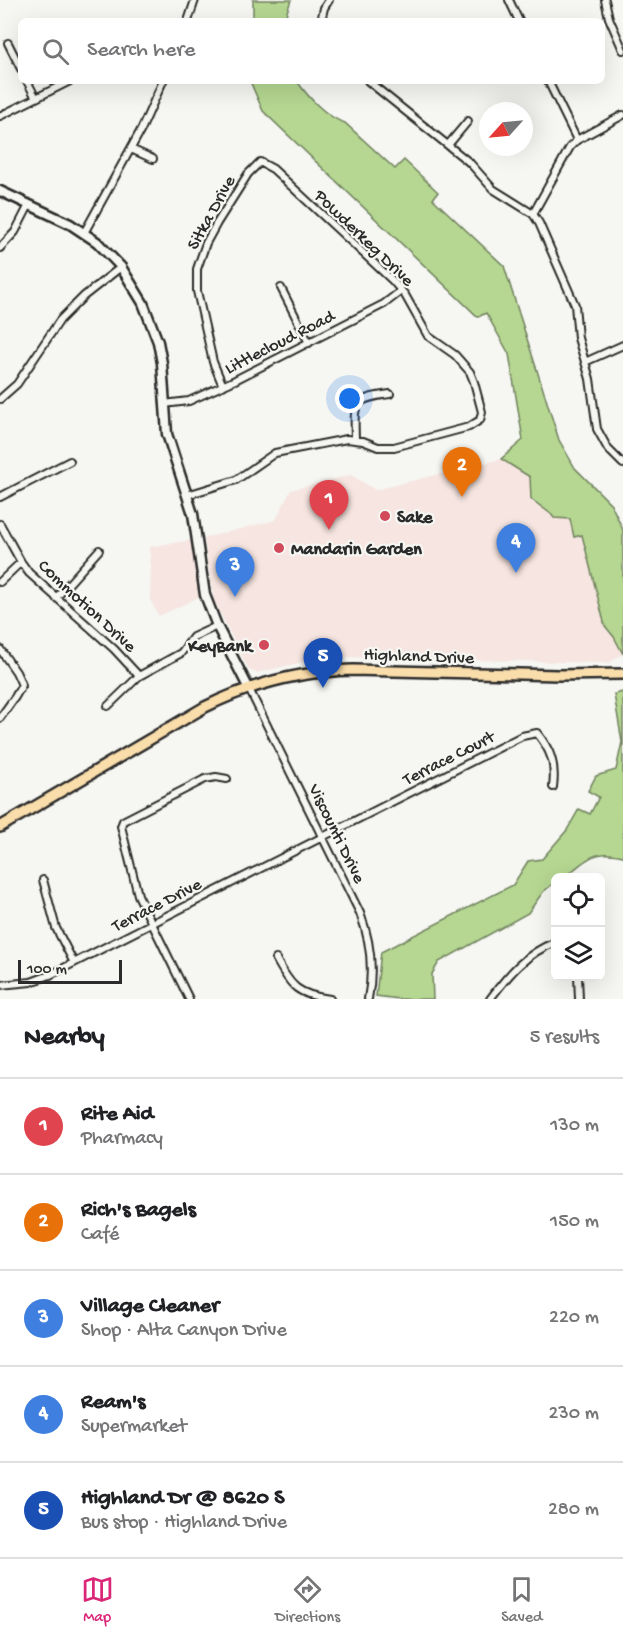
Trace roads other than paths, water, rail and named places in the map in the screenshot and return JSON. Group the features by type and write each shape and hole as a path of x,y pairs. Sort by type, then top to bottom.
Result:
{"main road":[{"name":"Highland Drive","path":"0,826 197,711 249,689 295,676 349,670 572,676 623,674"}],"street":[{"path":"189,18 195,0"},
{"path":"321,18 329,0"},
{"path":"509,0 518,18"},
{"path":"605,0 609,18 623,50"},
{"path":"8,43 18,63"},
{"path":"29,84 36,98"},
{"path":"0,116 64,84"},
{"path":"84,233 131,149 162,84"},
{"path":"374,84 470,163 502,196 533,214 544,233 575,304 578,338 590,379 597,429 608,449 623,464"},
{"path":"549,84 577,140"},
{"path":"533,214 566,154 577,140 623,116"},
{"path":"448,145 468,121"},
{"path":"131,149 153,159"},
{"name":"Powderkeg Drive","path":"260,162 273,169 392,280 410,303 428,336 455,355 470,372 474,382 482,412 480,420 469,427 394,447 378,447 355,439"},
{"name":"Sitka Drive","path":"223,386 213,362 197,291 197,269 206,243 217,223 248,174 260,162"},
{"path":"0,191 84,233 104,248 121,267 143,303 158,342 162,363 167,434 188,495 197,534 202,583 217,626 249,689"},
{"path":"0,248 15,232 29,205"},
{"path":"0,399 17,384 68,310 121,267"},
{"path":"281,288 309,343"},
{"name":"Littlecloud Road","path":"164,404 189,401 223,386 384,304 401,291"},
{"path":"585,362 623,345"},
{"path":"188,495 236,480 275,453 355,439 354,416 358,404 369,397 390,394"},
{"path":"0,497 70,461"},
{"name":"Commotion Drive","path":"0,524 21,562 139,675"},
{"path":"56,598 99,550"},
{"path":"0,582 21,562"},
{"path":"108,706 139,675 181,653 193,637 217,626"},
{"path":"0,649 22,685 0,718"},
{"name":"Viscounti Drive","path":"249,689 366,927 372,958 368,999"},
{"name":"Terrace Court","path":"322,836 529,734 537,733 552,757 555,773 553,787"},
{"path":"189,999 134,884 121,829 123,821 205,779 216,777 227,779"},
{"name":"Terrace Drive","path":"0,985 31,982 74,963 322,836"},
{"path":"43,880 52,918 74,963"},
{"path":"490,999 514,968 537,950 551,944"},
{"path":"276,959 293,987 308,995 330,999"},
{"path":"578,981 579,999"}],"place":[{"name":"Rich's Bagels","path":"462,497"},
{"name":"Sake","path":"385,516"},
{"name":"Rite Aid","path":"329,530"},
{"name":"Mandarin Garden","path":"279,548"},
{"name":"Ream's","path":"516,573"},
{"name":"Village Cleaner","path":"235,597"},
{"name":"KeyBank","path":"264,645"},
{"name":"Highland Dr @ 8620 S","path":"323,688"}]}
